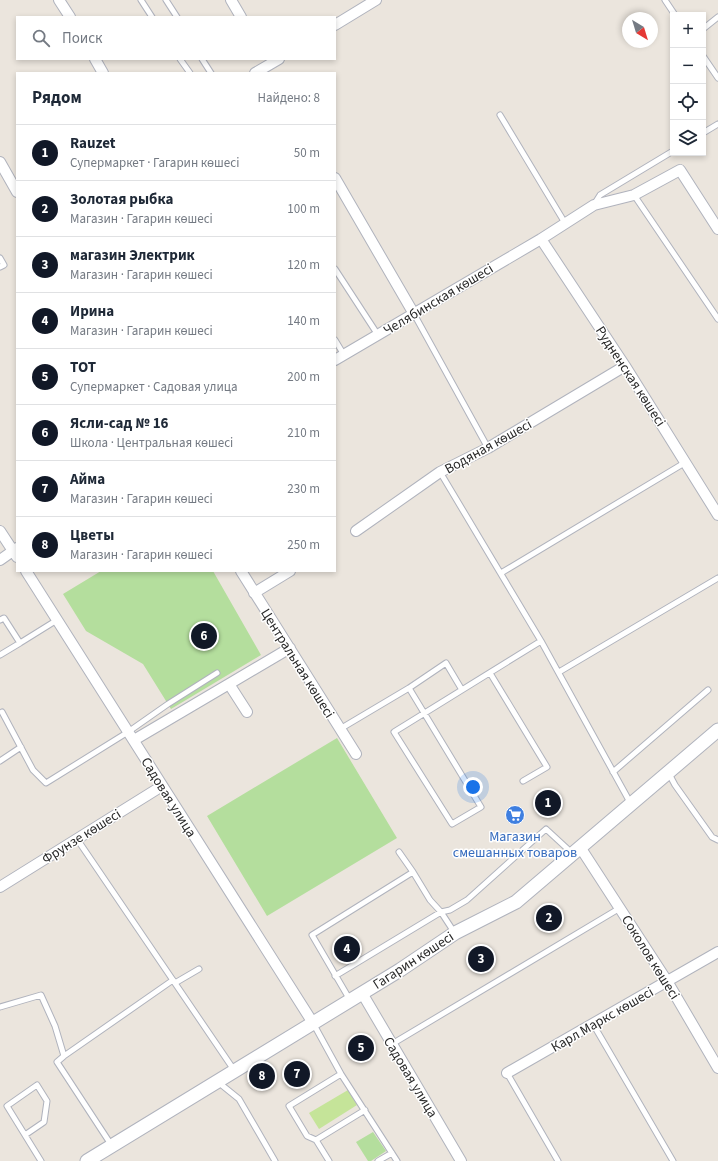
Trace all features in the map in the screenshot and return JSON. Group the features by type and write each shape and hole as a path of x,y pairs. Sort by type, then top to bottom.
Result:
{"street":[{"path":"59,0 69,16"},
{"path":"231,0 240,16"},
{"path":"336,24 376,0"},
{"path":"96,60 102,72"},
{"path":"257,72 278,60"},
{"path":"0,162 16,190"},
{"name":"Челябинская көшесі","path":"340,358 541,239 594,205 634,195 680,170 718,229"},
{"path":"336,180 414,314"},
{"name":"Рудненская көшесі","path":"541,239 625,366 718,515"},
{"name":"Водяная көшесі","path":"356,531 440,472 488,448 625,366"},
{"path":"0,531 16,552 0,560"},
{"name":"Садовая улица","path":"27,572 313,1022"},
{"name":"Центральная көшесі","path":"242,572 356,754"},
{"path":"254,593 288,572"},
{"path":"131,736 229,684 290,648"},
{"path":"229,684 247,712"},
{"name":"Гагарин көшесі","path":"87,1161 400,970 455,933 516,902 718,730"},
{"name":"Фрунзе көшесі","path":"0,887 162,786"},
{"name":"Соколов көшесі","path":"577,850 620,908 667,981 718,1068"},
{"name":"Карл Маркс көшесі","path":"507,1073 718,952"},
{"name":"Садовая улица","path":"362,993 461,1161"}],"lane":[{"path":"141,0 151,16"},
{"path":"166,0 176,16"},
{"path":"665,0 674,12"},
{"path":"706,27 718,17"},
{"path":"181,60 189,72"},
{"path":"203,60 210,72"},
{"path":"706,60 718,78"},
{"path":"500,115 565,223"},
{"path":"706,131 718,124"},
{"path":"594,205 600,195 670,153"},
{"path":"634,195 718,319"},
{"path":"0,258 4,265 0,267"},
{"path":"336,271 378,335"},
{"path":"414,314 488,448"},
{"path":"336,344 340,358"},
{"path":"501,573 686,462"},
{"path":"440,472 559,672 631,804"},
{"path":"559,672 718,578"},
{"path":"0,620 4,618 20,643"},
{"path":"0,655 57,620"},
{"path":"408,688 424,713 481,807 452,824 394,732 424,713 462,690 490,672 541,641"},
{"path":"340,729 446,663 462,690"},
{"path":"2,712 33,770 46,783 131,736 168,704 217,672"},
{"path":"490,672 547,767 523,782"},
{"path":"614,772 708,690"},
{"path":"0,761 21,748"},
{"path":"668,772 675,785 712,837 718,840"},
{"path":"335,976 441,912 450,910 467,900 546,829 577,850"},
{"path":"77,839 234,1070"},
{"path":"400,852 430,900 441,912 455,933"},
{"path":"350,1000 312,936 413,872"},
{"path":"392,1044 620,908"},
{"path":"112,1146 57,1062 174,982 199,968"},
{"path":"0,1007 41,995 55,1026 64,1056"},
{"path":"313,1022 341,1074 397,1161"},
{"path":"593,1024 673,1161"},
{"path":"507,1073 558,1161"},
{"path":"329,1161 316,1140 307,1136 289,1106 341,1074"},
{"path":"217,1081 240,1099 275,1161"},
{"path":"25,1135 44,1122 47,1101 37,1085 7,1106 41,1161"},
{"path":"316,1140 365,1110"},
{"path":"378,1161 392,1153"}],"green space":[{"path":"99,572 214,572 261,655 171,709 143,664 86,631 63,594"},
{"path":"337,738 397,838 267,916 207,816"},
{"path":"348,1090 357,1105 319,1129 309,1113"},
{"path":"373,1132 386,1151 371,1161 368,1161 356,1142"}],"place":[{"name":"Ясли-сад № 16","path":"204,636"},
{"name":"Rauzet","path":"548,803"},
{"name":"Магазин смешанных товаров","path":"515,815"},
{"name":"Золотая рыбка","path":"549,918"},
{"name":"Ирина","path":"347,949"},
{"name":"магазин Электрик","path":"481,959"},
{"name":"ТОТ","path":"361,1048"},
{"name":"Айма","path":"297,1074"},
{"name":"Цветы","path":"262,1076"}]}
